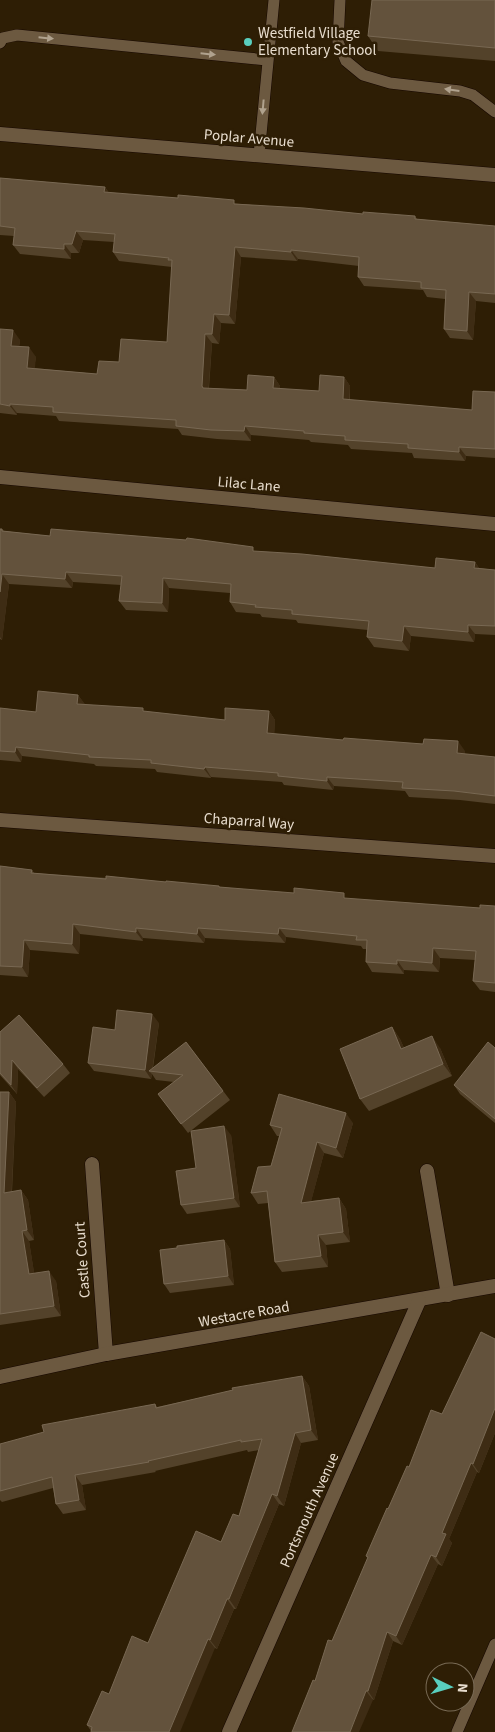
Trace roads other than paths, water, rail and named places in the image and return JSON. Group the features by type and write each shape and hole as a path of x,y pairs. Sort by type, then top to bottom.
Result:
{"street":[{"name":"Poplar Avenue","path":"0,134 495,175"},
{"name":"Lilac Lane","path":"0,477 495,524"},
{"name":"Chaparral Way","path":"0,820 495,856"},
{"name":"Castle Court","path":"92,1164 106,1354"},
{"path":"427,1171 448,1296"},
{"name":"Westacre Road","path":"0,1376 106,1354 448,1296 495,1286"},
{"name":"Portsmouth Avenue","path":"230,1732 419,1301"}],"lane":[{"path":"259,155 274,0"},
{"path":"340,0 338,42 346,62 363,75 390,83 460,91 473,95 495,112"},
{"path":"0,43 3,38 17,35 267,60"},
{"path":"457,1732 495,1644"}],"place":[{"name":"Westfield Village Elementary School","path":"248,42"}]}
